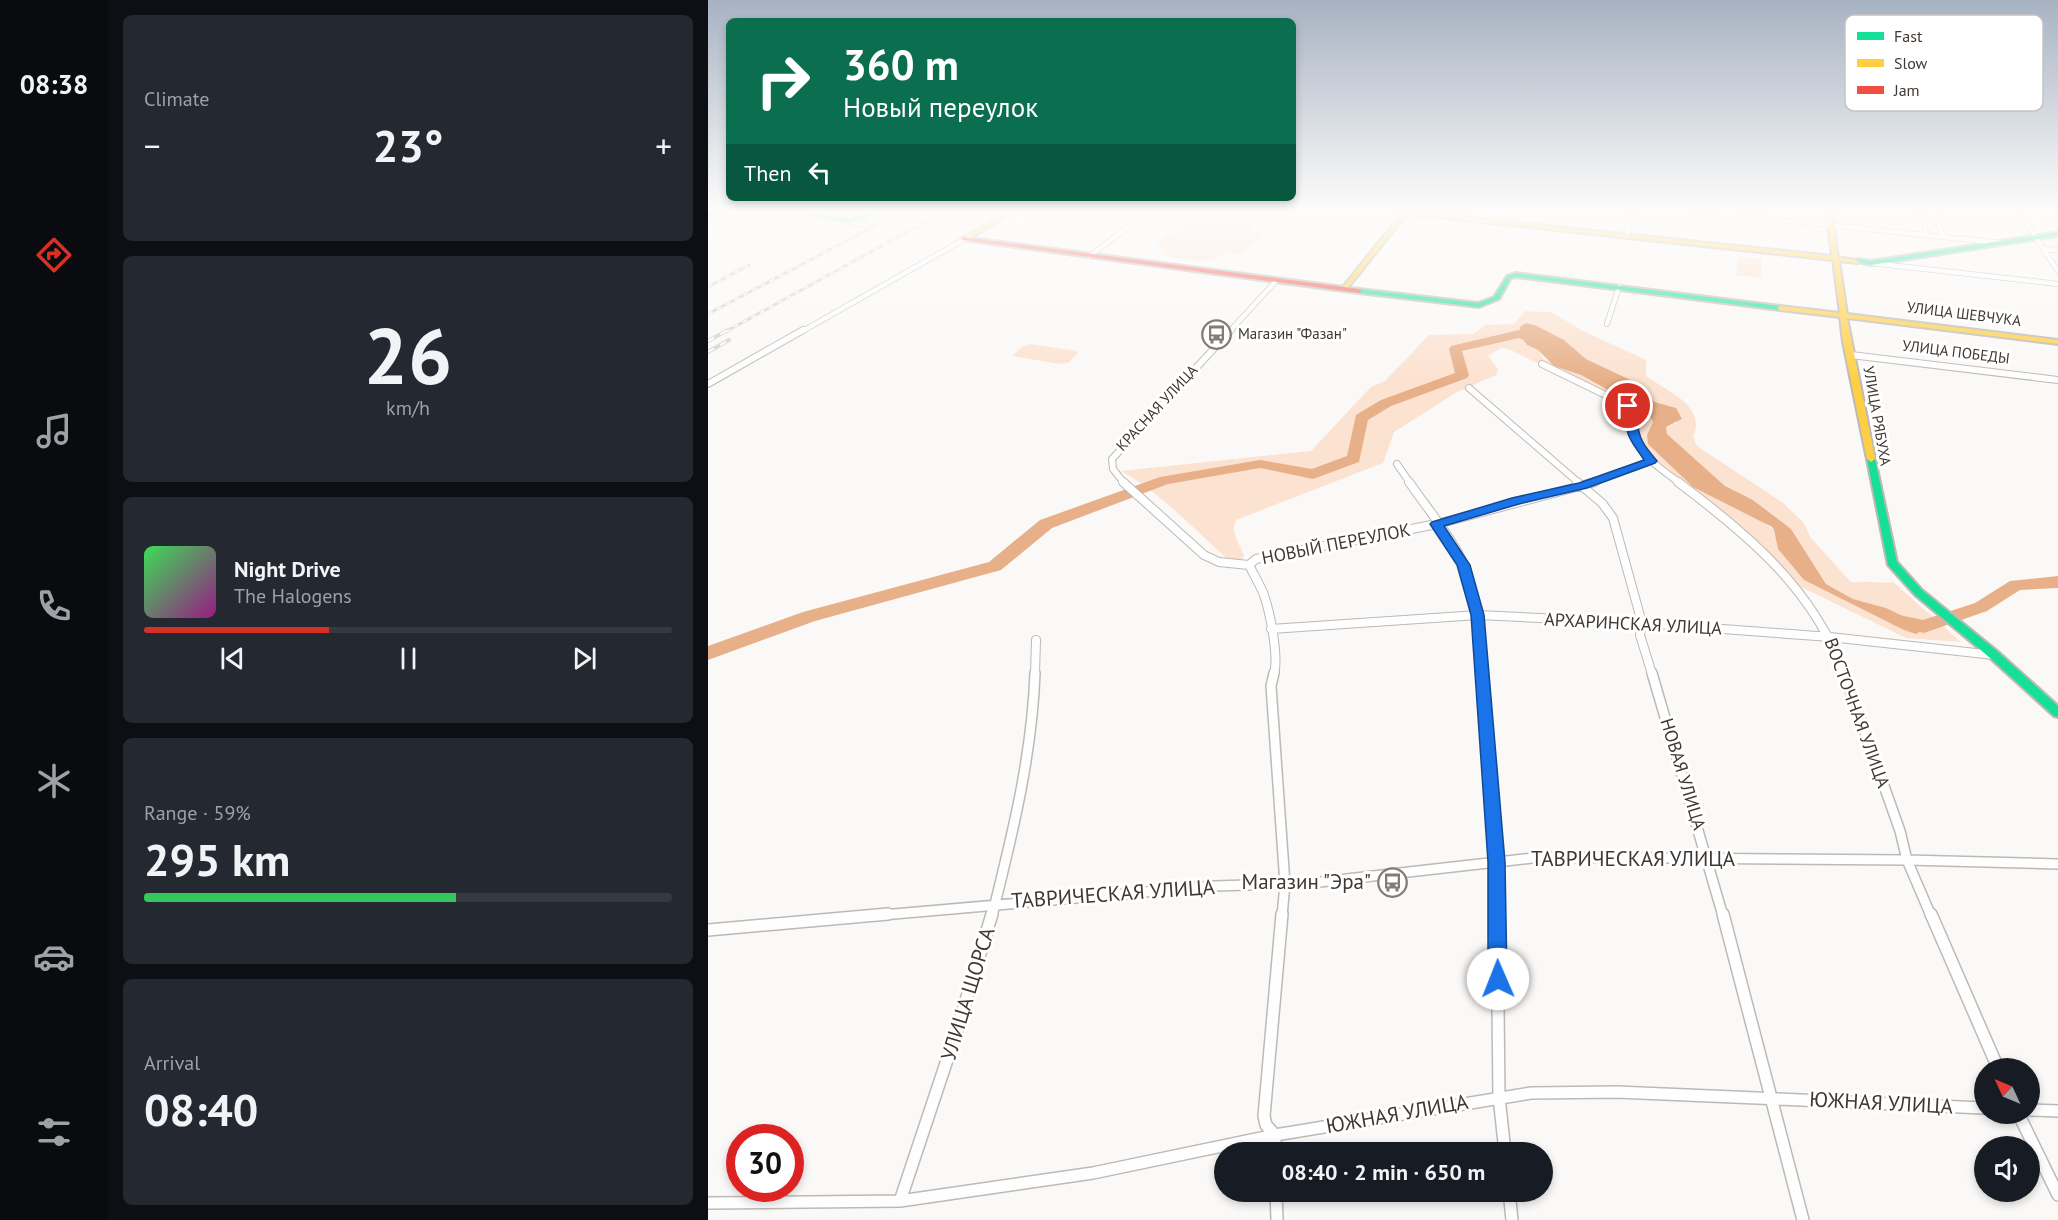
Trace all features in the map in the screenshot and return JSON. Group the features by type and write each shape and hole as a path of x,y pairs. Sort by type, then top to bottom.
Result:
{"main road":[{"path":"1183,268 1344,290 1361,268"},
{"name":"УЛИЦА РЯБУХА","path":"1836,268 1845,314 1847,342 1890,556 1903,578 2058,712"},
{"name":"УЛИЦА ШЕВЧУКА","path":"1344,290 1480,304 1497,298 1509,277 1516,274 2058,342"}],"street":[{"path":"708,384 914,268"},
{"path":"1915,268 2058,284"},
{"name":"КРАСНАЯ УЛИЦА","path":"1127,487 1113,469 1114,455 1275,282"},
{"path":"1607,324 1619,287"},
{"name":"УЛИЦА ПОБЕДЫ","path":"1851,355 2058,380"},
{"name":"ВОСТОЧНАЯ УЛИЦА","path":"1542,364 1628,406 1632,412 1633,430 1637,441 1651,461 1770,557 1801,594 1830,638 1900,831 1907,860 1994,1058"},
{"name":"НОВАЯ УЛИЦА","path":"1469,388 1602,503 1613,518 1642,623 1640,635 1708,858 1803,1220"},
{"name":"НОВЫЙ ПЕРЕУЛОК","path":"1127,487 1204,555 1219,562 1249,566 1256,559 1437,524 1508,503 1583,486 1651,461"},
{"path":"1397,464 1457,552 1478,615 1496,862 1499,1097 1504,1142"},
{"path":"1249,566 1264,595 1276,666 1271,686 1285,884 1264,1104 1266,1125 1275,1135 1275,1142"},
{"name":"АРХАРИНСКАЯ УЛИЦА","path":"1271,629 1478,615 1642,623 1830,638 1994,655"},
{"name":"УЛИЦА ЩОРСА","path":"900,1201 961,1021 995,903 1030,737 1036,640"},
{"name":"ТАВРИЧЕСКАЯ УЛИЦА","path":"708,930 995,903 1214,886 1311,883 1496,862 1565,857 1907,860 2058,864"},
{"name":"ЮЖНАЯ УЛИЦА","path":"708,1203 900,1201 1093,1173 1275,1135 1499,1097 1587,1091 1974,1108"},
{"path":"2040,1110 2058,1111"},
{"path":"2023,1124 2058,1195"},
{"path":"1276,1202 1277,1220"},
{"path":"1510,1202 1512,1220"}],"shaded area":[{"path":"1737,268 1761,268 1762,278 1736,275"},
{"path":"1525,311 1551,312 1583,331 1646,360 1646,376 1683,400 1695,416 1696,426 1693,437 1697,446 1782,502 1803,522 1811,538 1853,583 1893,582 1961,642 1906,638 1795,584 1769,558 1766,549 1761,544 1650,459 1636,442 1635,427 1638,419 1634,411 1509,349 1501,348 1488,356 1498,369 1496,375 1457,392 1394,432 1383,463 1236,520 1235,534 1244,556 1240,561 1231,562 1165,502 1121,471 1311,451 1371,387 1385,381 1429,335 1474,334 1485,325 1514,324","holes":["1537,326 1564,340 1586,359 1643,386 1648,396 1655,402 1673,407 1677,423 1666,427 1667,434 1725,486 1753,500 1791,529 1826,584 1853,599 1886,608 1904,630 1804,580 1778,549 1774,530 1760,520 1714,497 1649,431 1653,422 1648,412 1581,375 1544,359 1538,350 1527,345 1519,334"]},
{"path":"1526,323 1564,340 1586,359 1643,386 1648,396 1655,402 1676,408 1682,419 1666,427 1667,434 1725,486 1753,500 1791,529 1826,584 1853,599 1886,608 1919,624 1924,627 1923,630 1916,634 1904,630 1804,580 1778,549 1772,527 1693,487 1648,444 1647,435 1653,422 1648,412 1581,375 1554,366 1538,350 1527,345 1519,334 1520,327"},
{"path":"1030,344 1078,353 1069,362 1060,364 1012,356 1023,346"}],"waterway":[{"path":"708,653 809,616 995,566 1046,524 1165,480 1260,464 1313,474 1354,459 1361,418 1386,403 1462,375 1455,349 1519,334 1528,335 1540,343"},
{"path":"1899,621 1924,627 1981,607 2016,585 2058,582"}],"railway":[{"path":"708,287 744,268"},
{"path":"708,314 795,268"},
{"path":"725,332 841,268"},
{"path":"708,341 728,330"},
{"path":"708,352 729,340"}],"traffic: fast":[{"path":"1359,291 1479,305 1497,298 1509,277 1516,275 1780,308"},
{"path":"1871,459 1892,563 1900,574 2058,713"}],"traffic: slow":[{"path":"1344,289 1361,268"},
{"path":"1837,268 1847,342 1871,459"},
{"path":"1780,308 2058,342"}],"traffic: jam":[{"path":"1184,268 1359,291"}],"place":[{"name":"Магазин \"Фазан\"","path":"1217,334"},
{"name":"Магазин \"Эра\"","path":"1392,882"}],"route":[{"path":"1498,979 1496,862 1478,615 1463,565 1457,552 1437,524 1516,501 1583,486 1651,461 1637,441 1633,430 1632,412 1628,406"}]}
